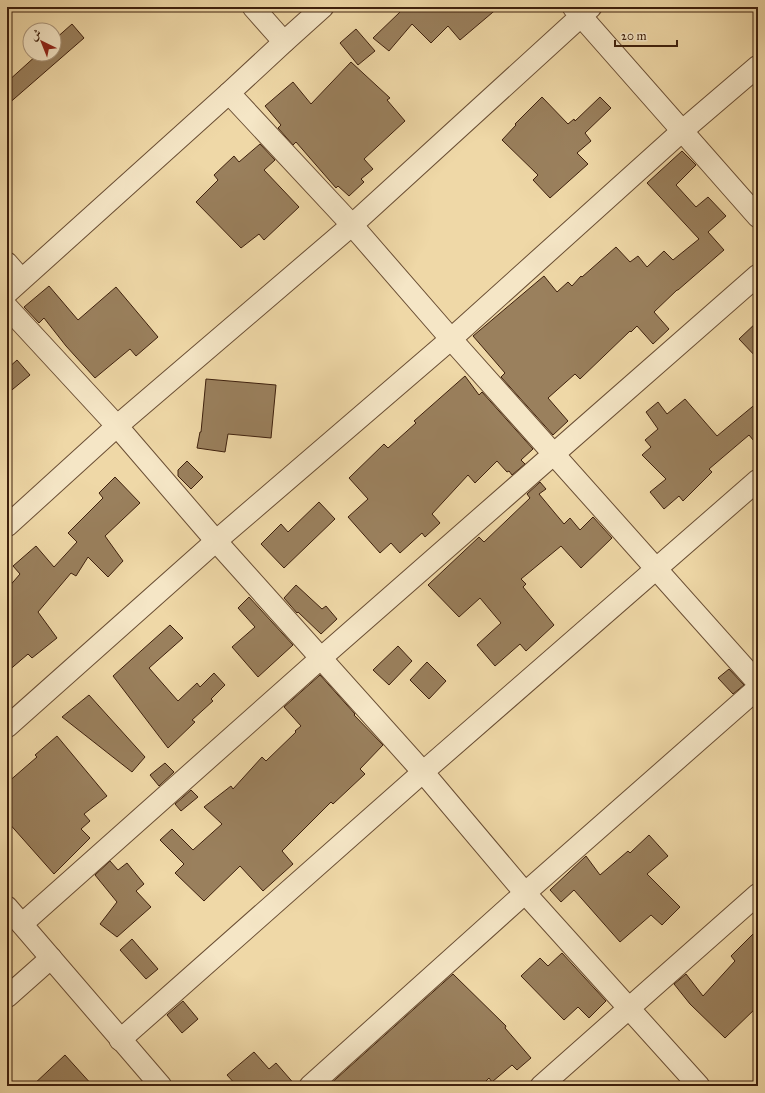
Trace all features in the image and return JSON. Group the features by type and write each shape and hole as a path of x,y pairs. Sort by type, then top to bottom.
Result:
{"street":[{"path":"254,7 284,42"},
{"path":"7,263 14,286 323,7"},
{"path":"7,526 117,426 352,225 582,10 682,132 758,217"},
{"path":"7,727 216,541 451,339 758,66"},
{"path":"229,93 352,225 451,339 758,683"},
{"path":"22,924 321,658 758,275"},
{"path":"7,307 117,426 216,541 423,772 525,893 698,1086"},
{"path":"120,1040 423,772 758,480"},
{"path":"310,1086 525,893 758,688"},
{"path":"541,1086 758,894"},
{"path":"7,907 120,1040 154,1083"},
{"path":"7,997 51,958"}],"building":[{"path":"395,7 499,7 460,40 448,26 431,43 412,24 389,51 373,38 400,12"},
{"path":"72,24 84,38 62,57 62,33"},
{"path":"356,29 375,51 358,65 340,43"},
{"path":"29,62 56,62 7,105 7,82"},
{"path":"351,62 390,98 387,100 405,121 364,159 373,169 361,179 364,182 349,196 338,186 336,188 296,142 293,145 278,128 281,125 265,106 293,82 311,104"},
{"path":"542,97 568,124 574,119 575,121 600,97 611,108 585,133 591,141 577,153 588,164 550,198 533,180 538,175 502,140 516,125 515,124"},
{"path":"260,144 275,160 264,170 299,207 264,240 259,234 241,248 196,202 218,180 214,175 234,156 239,162"},
{"path":"682,151 696,165 676,185 696,207 708,197 726,216 708,232 724,250 677,290 654,312 669,329 653,344 637,326 580,379 575,374 548,398 568,421 553,435 501,377 505,373 473,336 544,276 557,292 568,282 572,286 581,276 582,277 616,247 630,262 638,256 647,267 664,251 673,260 699,239 647,183"},
{"path":"49,286 78,320 116,287 158,337 136,356 130,349 95,378 66,346 44,318 39,323 24,307"},
{"path":"758,321 758,359 739,339"},
{"path":"17,360 30,375 7,394 7,369"},
{"path":"465,376 479,395 482,392 533,449 521,460 525,464 512,475 509,471 507,472 497,461 475,483 468,475 432,514 440,523 425,537 422,533 400,553 391,543 380,553 348,517 368,499 349,478 384,444 388,448 416,423 414,421"},
{"path":"206,379 276,385 271,438 228,434 225,452 197,448 201,432"},
{"path":"685,399 717,436 758,402 758,446 749,435 709,469 712,472 683,501 679,496 664,509 650,492 666,479 642,455 651,447 645,440 658,429 646,412 658,402 667,414"},
{"path":"187,461 203,477 191,489 178,476 178,470"},
{"path":"115,477 140,503 105,536 123,561 108,577 88,557 76,576 71,573 38,612 57,638 32,658 28,654 7,672 7,589 20,574 13,566 36,546 54,567 77,542 68,533 103,498 99,493"},
{"path":"540,482 546,489 539,494 564,524 570,518 580,530 593,517 612,538 581,568 561,546 521,579 526,584 523,587 554,625 526,651 520,644 495,666 477,645 501,623 480,598 459,617 428,585 479,537 484,542 530,498 527,494"},
{"path":"319,502 335,519 284,568 261,544 281,524 288,532"},
{"path":"296,585 322,609 326,606 337,619 321,634 298,612 297,613 284,598"},
{"path":"249,597 293,645 258,677 232,647 255,627 238,608"},
{"path":"170,625 183,638 149,668 178,701 197,683 200,687 214,673 225,685 211,699 213,701 192,720 195,722 168,748 113,676"},
{"path":"398,646 412,661 389,685 373,670"},
{"path":"427,662 446,681 429,699 410,680"},
{"path":"729,669 744,685 733,694 718,678"},
{"path":"320,675 355,714 354,715 383,745 360,769 365,774 333,804 331,802 282,851 293,864 263,891 240,866 204,901 175,873 184,864 160,840 172,829 193,850 222,824 204,807 231,786 233,789 262,757 266,761 296,732 295,731 301,726 284,707"},
{"path":"89,695 145,757 132,772 62,717"},
{"path":"57,736 107,796 84,814 90,821 81,829 90,838 54,874 7,821 7,783 37,757 35,755"},
{"path":"165,763 174,772 159,786 150,775"},
{"path":"191,790 198,797 181,811 175,804"},
{"path":"649,835 668,856 647,874 680,907 662,925 651,915 620,942 574,890 561,902 550,890 586,856 600,875 628,851 630,853"},
{"path":"110,861 118,870 127,863 144,884 136,891 151,907 117,937 100,924 117,902 95,875"},
{"path":"758,929 758,1006 725,1038 690,1004 674,984 686,974 703,996 735,961 731,956"},
{"path":"132,939 158,969 146,979 120,950"},
{"path":"562,953 606,1001 589,1018 578,1007 564,1020 521,976 540,958 548,966"},
{"path":"453,974 506,1026 505,1028 531,1058 517,1070 512,1065 492,1082 489,1078 481,1086 328,1086"},
{"path":"183,1001 198,1019 182,1033 167,1015"},
{"path":"254,1052 269,1069 276,1063 296,1086 237,1086 227,1075"},
{"path":"65,1055 93,1086 32,1086"}]}
